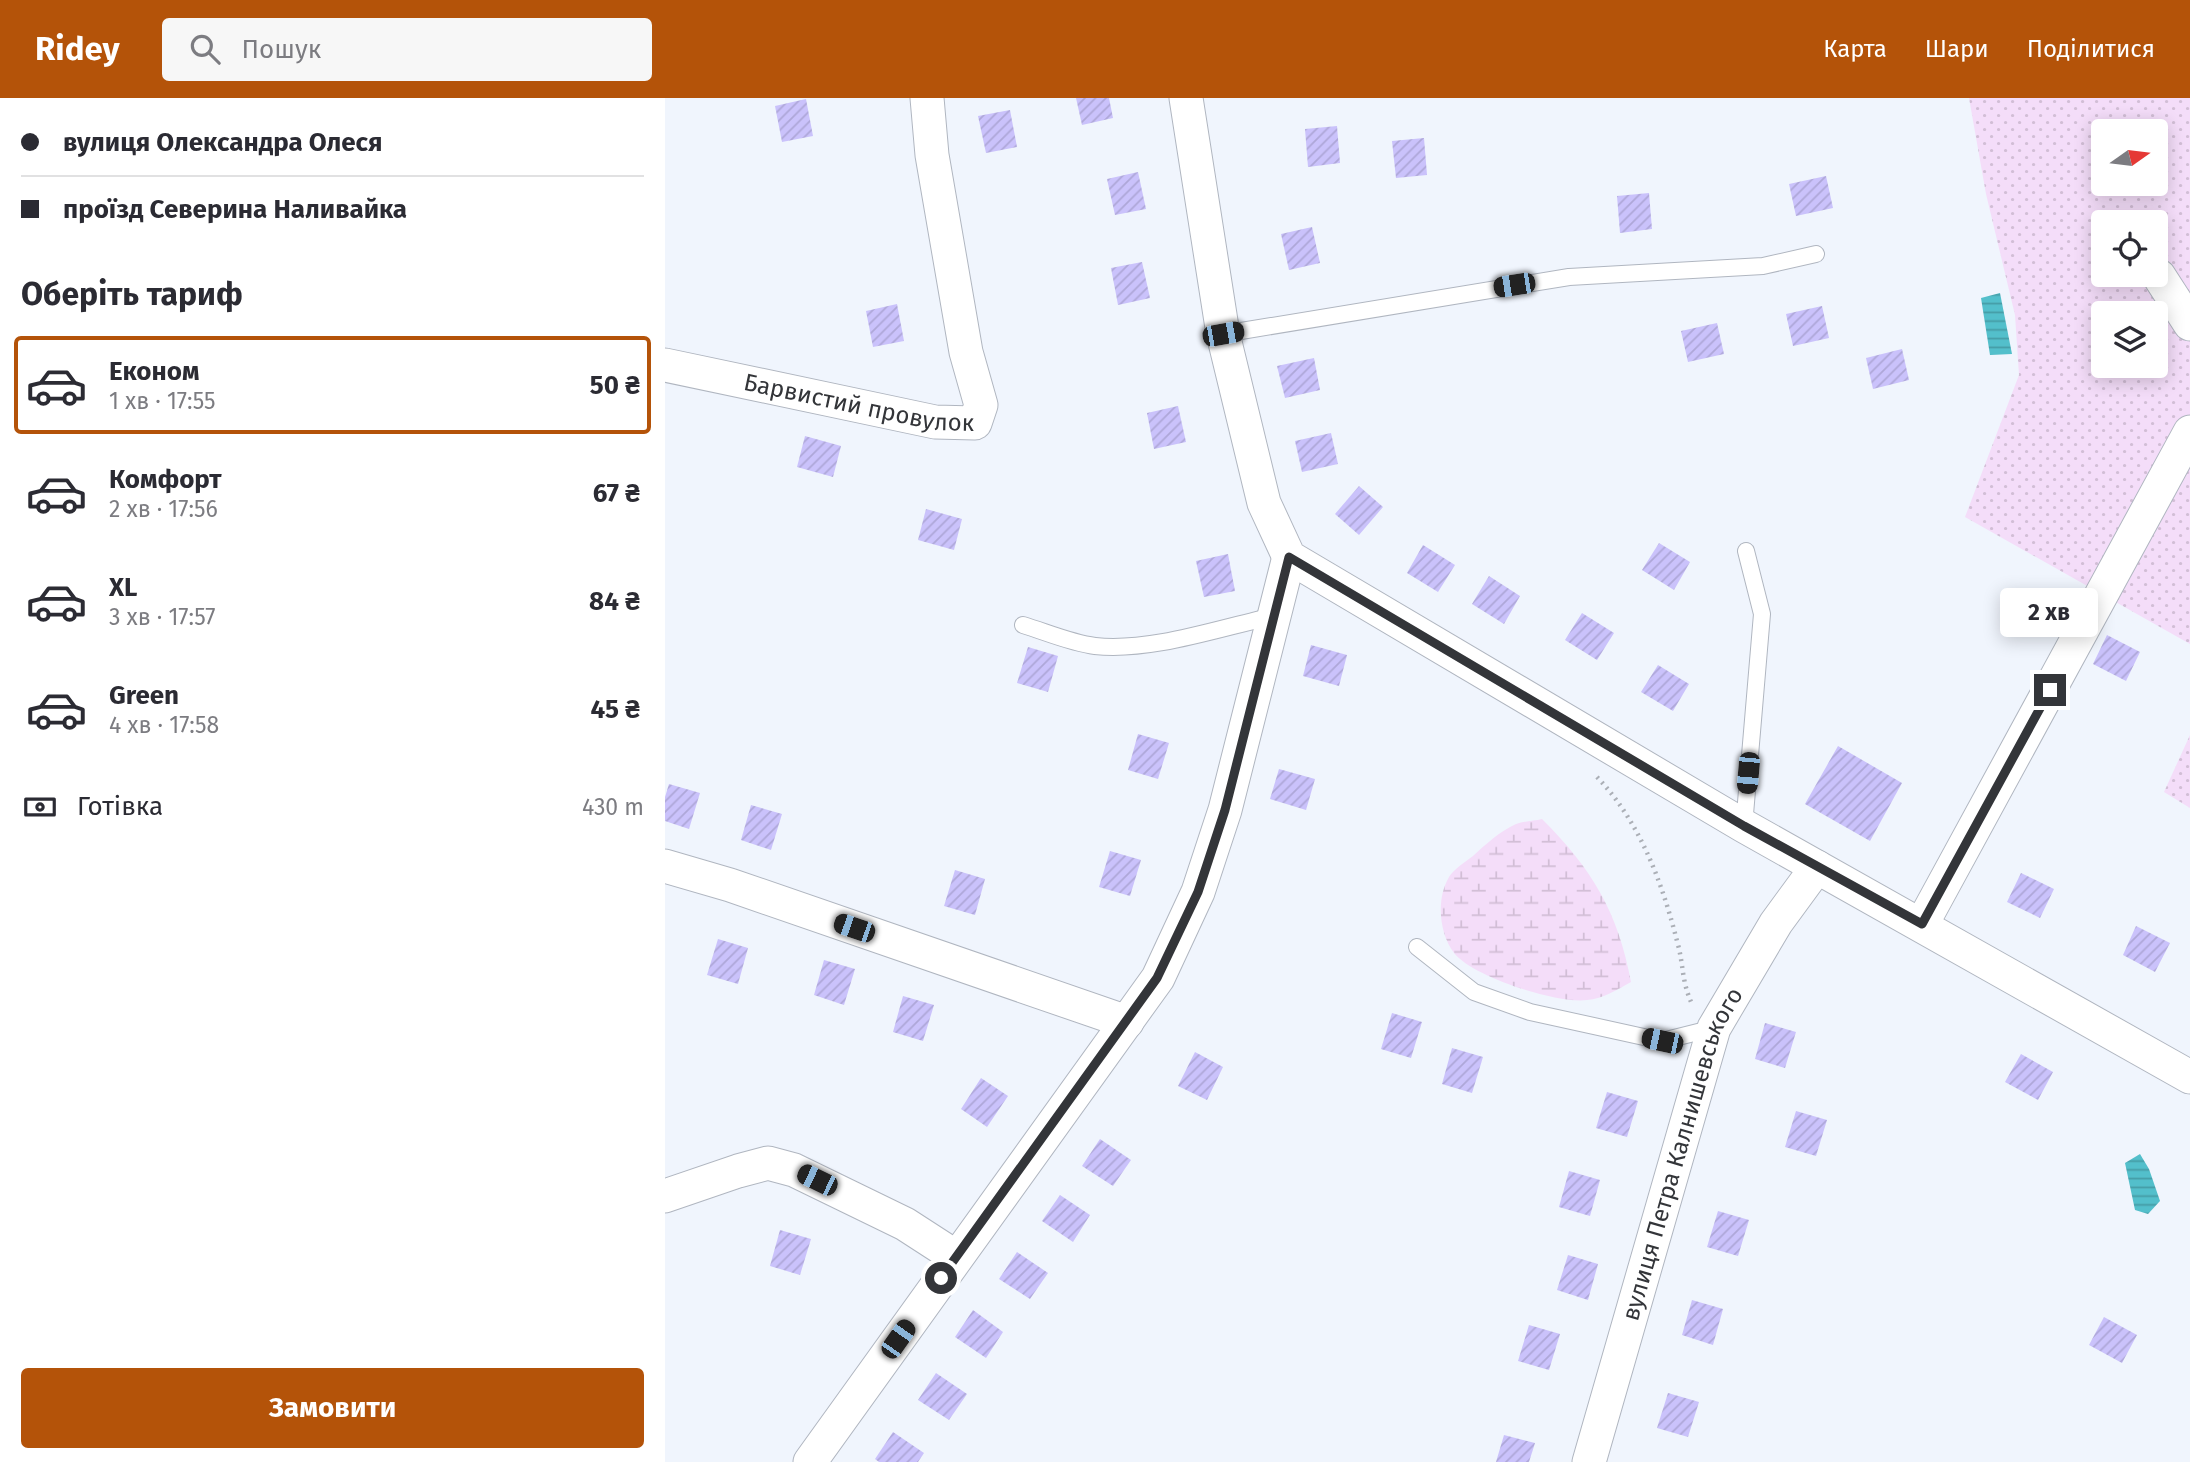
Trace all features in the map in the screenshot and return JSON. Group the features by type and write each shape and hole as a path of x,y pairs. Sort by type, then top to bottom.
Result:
{"street":[{"name":"Барвистий провулок","path":"665,365 935,422 975,422 981,405 966,352 932,155 927,98"},
{"path":"1187,98 1223,334 1264,503 1289,557 1744,826 2190,1077"},
{"path":"2166,287 2190,324"},
{"path":"1922,924 2190,432"},
{"path":"810,1462 1157,978 1198,892 1225,810 1289,557"},
{"path":"665,866 730,885 1127,1022"},
{"name":"вулиця Петра Калнишевського","path":"1589,1462 1714,1028 1776,923 1817,867"},
{"path":"665,1196 768,1163 795,1170 905,1224 956,1257"}],"lane":[{"path":"1223,334 1569,277 1763,266 1816,254"},
{"path":"1744,826 1762,614 1746,551"},
{"path":"1023,625 1091,645 1114,647 1140,646 1274,616"},
{"path":"1417,947 1474,992 1530,1013 1662,1041 1714,1028"}],"path":[{"path":"1590,770 1623,810 1646,849 1665,894 1679,945 1684,986 1694,1007 1714,1028"}],"green space":[{"path":"1969,98 2190,98 2190,644 1965,517 2019,375 2015,315 1986,194"},
{"path":"2190,735 2190,808 2164,792"},
{"path":"1542,819 1589,874 1619,934 1631,982 1599,998 1556,998 1516,987 1464,962 1454,953 1445,936 1441,905 1442,895 1451,874 1504,830 1519,823"}],"water":[{"path":"2000,293 2012,354 1990,355 1981,298"},
{"path":"2140,1154 2149,1169 2160,1201 2148,1214 2135,1210 2125,1163"}],"building":[{"path":"1076,98 1109,98 1113,118 1082,125"},
{"path":"806,99 813,136 782,142 775,106"},
{"path":"1010,110 1017,147 986,153 978,116"},
{"path":"1337,126 1340,163 1308,167 1305,129"},
{"path":"1424,138 1427,175 1396,178 1392,141"},
{"path":"1138,172 1146,209 1115,215 1107,179"},
{"path":"1826,176 1833,208 1796,216 1789,184"},
{"path":"1649,193 1652,229 1620,233 1617,196"},
{"path":"1312,227 1320,263 1289,270 1281,234"},
{"path":"1142,262 1150,298 1118,305 1111,268"},
{"path":"897,304 904,341 873,347 866,311"},
{"path":"1822,306 1829,338 1793,346 1786,314"},
{"path":"1717,323 1724,354 1688,362 1681,331"},
{"path":"1902,349 1909,380 1873,389 1866,358"},
{"path":"1314,358 1320,390 1285,398 1277,366"},
{"path":"1178,406 1186,442 1154,449 1147,413"},
{"path":"1331,433 1338,464 1302,472 1295,441"},
{"path":"805,436 841,446 833,477 797,467"},
{"path":"1359,486 1383,507 1359,535 1335,514"},
{"path":"926,509 962,519 954,550 918,540"},
{"path":"1659,543 1690,562 1674,590 1642,570"},
{"path":"1423,545 1455,565 1438,592 1407,573"},
{"path":"1228,554 1235,591 1204,597 1196,561"},
{"path":"1489,576 1520,596 1504,624 1472,604"},
{"path":"1582,613 1614,633 1597,660 1565,640"},
{"path":"2107,635 2140,652 2126,681 2093,664"},
{"path":"1311,645 1347,655 1339,686 1303,676"},
{"path":"1028,647 1058,656 1048,692 1017,683"},
{"path":"1658,665 1689,684 1673,711 1641,692"},
{"path":"1138,734 1169,743 1158,779 1128,770"},
{"path":"1838,746 1902,783 1870,841 1805,804"},
{"path":"1279,769 1315,779 1306,810 1270,799"},
{"path":"669,784 700,793 689,829 665,821 665,797"},
{"path":"751,805 782,814 771,850 741,840"},
{"path":"1110,851 1141,860 1130,896 1099,887"},
{"path":"955,870 985,879 975,915 944,906"},
{"path":"2021,873 2054,889 2040,918 2007,902"},
{"path":"2136,926 2170,943 2155,972 2123,955"},
{"path":"718,939 748,948 738,984 707,975"},
{"path":"824,960 855,969 844,1005 814,995"},
{"path":"903,996 934,1005 923,1041 893,1032"},
{"path":"1392,1013 1422,1022 1411,1058 1381,1049"},
{"path":"1765,1023 1796,1032 1785,1068 1755,1059"},
{"path":"1452,1048 1483,1057 1472,1093 1442,1084"},
{"path":"1195,1052 1223,1067 1207,1100 1178,1086"},
{"path":"2021,1054 2053,1072 2038,1100 2005,1082"},
{"path":"981,1078 1008,1096 987,1127 961,1109"},
{"path":"1607,1092 1638,1101 1627,1137 1596,1128"},
{"path":"1796,1111 1827,1120 1816,1156 1785,1147"},
{"path":"1100,1139 1131,1160 1113,1186 1082,1166"},
{"path":"1569,1171 1600,1180 1590,1216 1559,1207"},
{"path":"1060,1195 1090,1215 1073,1242 1042,1221"},
{"path":"1718,1211 1749,1220 1738,1256 1707,1247"},
{"path":"780,1230 811,1239 800,1275 770,1266"},
{"path":"1017,1252 1048,1273 1030,1299 999,1279"},
{"path":"1568,1255 1598,1264 1588,1300 1557,1290"},
{"path":"1692,1300 1723,1309 1713,1345 1682,1335"},
{"path":"973,1310 1003,1332 986,1358 955,1337"},
{"path":"2104,1317 2137,1335 2122,1363 2089,1345"},
{"path":"1529,1325 1560,1334 1549,1370 1518,1361"},
{"path":"936,1373 967,1394 949,1420 918,1400"},
{"path":"1668,1393 1699,1402 1688,1437 1657,1428"},
{"path":"893,1432 924,1453 918,1462 879,1462 875,1459"},
{"path":"1504,1435 1535,1443 1529,1462 1496,1462"}],"route":[{"path":"941,1278 1157,978 1198,892 1225,810 1289,557 1744,826 1922,924 2050,690"}]}
